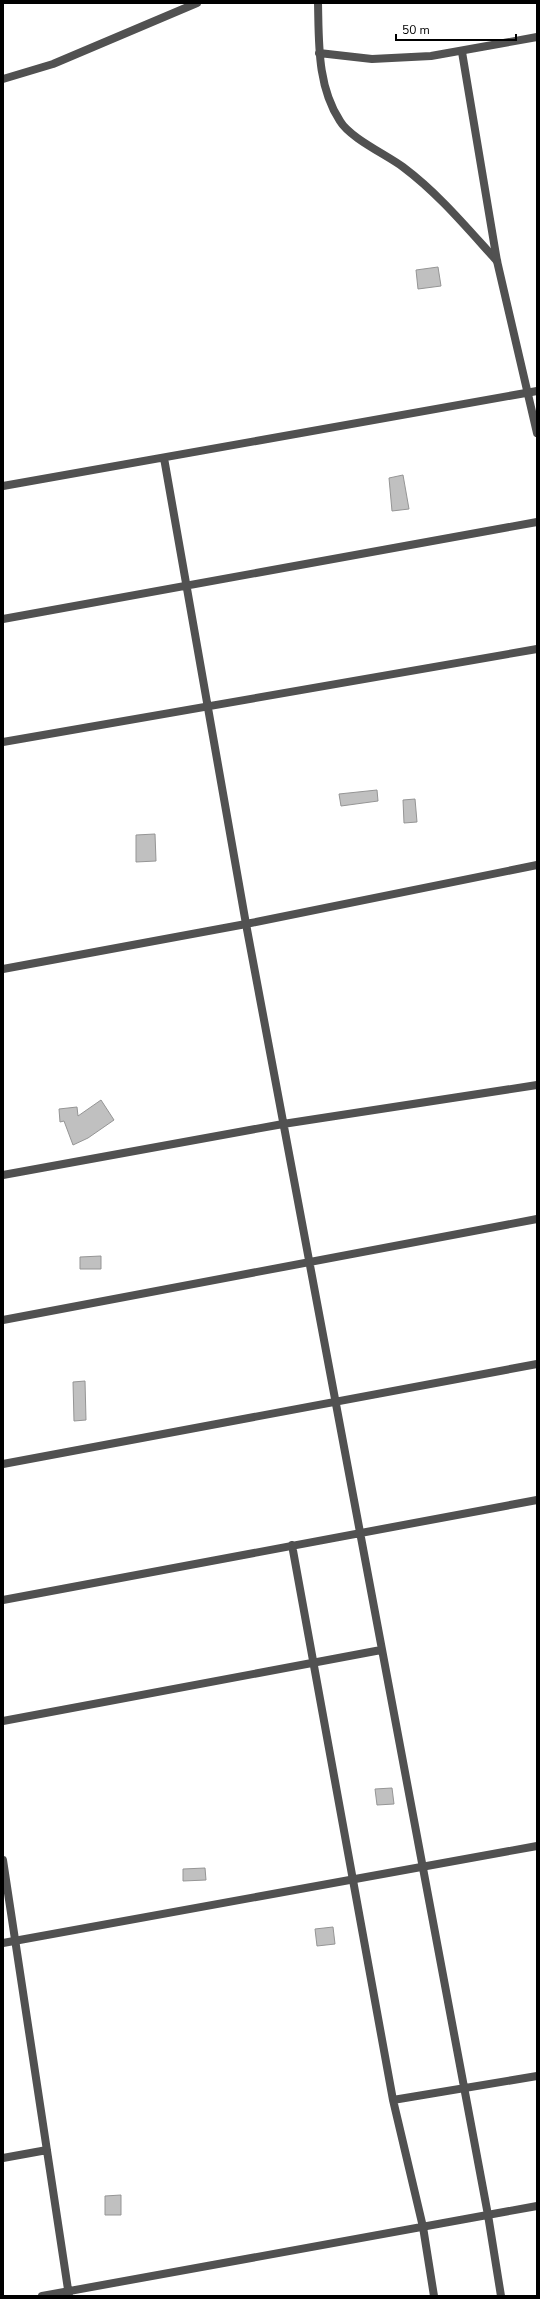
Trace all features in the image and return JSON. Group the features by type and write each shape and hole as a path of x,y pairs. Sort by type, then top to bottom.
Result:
{"street":[{"path":"3,79 53,64 198,3"},
{"path":"318,3 319,53 324,85 340,122 366,143 403,167 444,202 497,262"},
{"path":"319,53 372,59 462,52 537,38"},
{"path":"462,52 497,262 537,433"},
{"path":"3,486 537,391"},
{"path":"164,458 246,924 262,1002 283,1124 311,1262 381,1650 488,2215 501,2296"},
{"path":"3,619 537,522"},
{"path":"3,742 537,649"},
{"path":"3,969 246,924 537,865"},
{"path":"3,1175 283,1124 537,1085"},
{"path":"3,1320 537,1219"},
{"path":"3,1464 537,1364"},
{"path":"3,1600 537,1500"},
{"path":"292,1546 393,2100 423,2227 434,2296"},
{"path":"3,1721 381,1650"},
{"path":"3,1943 537,1846"},
{"path":"3,1860 68,2294"},
{"path":"393,2100 464,2090 537,2076"},
{"path":"3,2158 47,2150"},
{"path":"42,2296 68,2294 537,2206"}],"building":[{"path":"438,267 441,286 418,289 416,270"},
{"path":"403,475 409,509 392,511 389,478"},
{"path":"377,790 378,801 341,806 339,794"},
{"path":"415,799 417,822 404,823 403,800"},
{"path":"155,834 156,861 136,862 136,835"},
{"path":"101,1100 114,1120 88,1138 73,1145 64,1121 60,1122 59,1109 77,1107 78,1116"},
{"path":"101,1256 101,1269 80,1269 80,1257"},
{"path":"85,1381 86,1420 74,1421 73,1382"},
{"path":"392,1788 394,1804 377,1805 375,1789"},
{"path":"205,1868 206,1880 183,1881 183,1869"},
{"path":"333,1927 335,1944 317,1946 315,1929"},
{"path":"121,2195 121,2215 105,2215 105,2196"}]}
